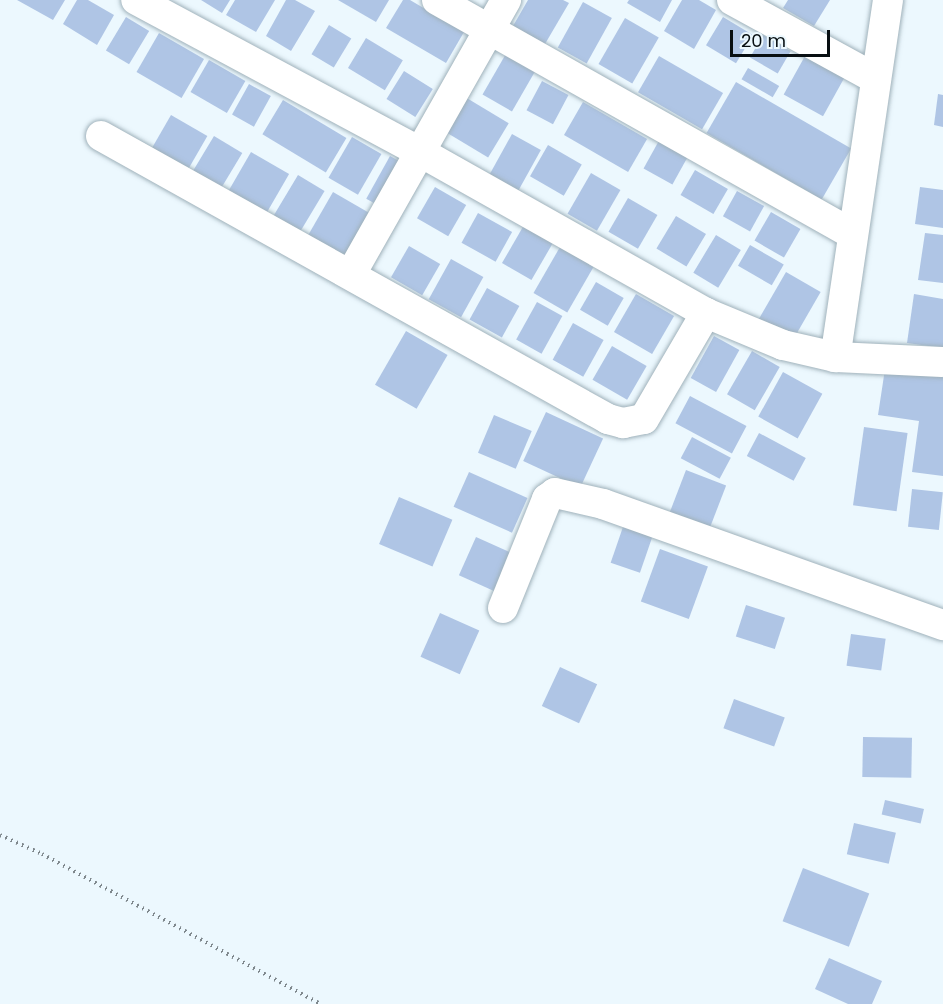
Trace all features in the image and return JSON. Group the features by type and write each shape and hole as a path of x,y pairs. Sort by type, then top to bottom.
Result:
{"street":[{"path":"136,0 420,152 706,313 783,345 835,357 943,362"},
{"path":"437,0 853,234"},
{"path":"351,274 506,0"},
{"path":"732,0 876,79"},
{"path":"835,357 888,0"},
{"path":"101,135 608,419 623,423 644,419 706,313"},
{"path":"503,608 547,499 555,493 603,504 943,625"}],"path":[{"path":"0,835 42,854 321,1004"}],"building":[{"path":"17,0 65,0 53,20"},
{"path":"77,0 88,0 114,15 97,45 63,24"},
{"path":"201,0 230,0 222,13"},
{"path":"235,0 275,0 256,32 226,15"},
{"path":"286,0 295,0 315,11 291,51 266,36"},
{"path":"338,0 389,0 376,22"},
{"path":"403,0 410,0 464,32 446,63 386,28"},
{"path":"528,0 563,0 569,3 545,44 513,26"},
{"path":"629,0 672,0 660,22 627,3"},
{"path":"682,0 699,0 716,10 694,49 664,31"},
{"path":"788,0 830,0 814,26 783,8"},
{"path":"583,2 612,18 587,63 558,47"},
{"path":"126,17 149,31 129,64 106,50"},
{"path":"723,17 753,35 736,63 706,45"},
{"path":"625,18 659,38 632,83 598,64"},
{"path":"329,25 351,38 334,68 311,54"},
{"path":"159,33 204,59 182,98 136,72"},
{"path":"763,35 791,51 778,74 750,58"},
{"path":"366,38 403,60 385,90 348,68"},
{"path":"507,52 536,69 512,111 482,94"},
{"path":"659,56 723,93 702,129 638,92"},
{"path":"805,56 844,78 823,116 784,94"},
{"path":"209,60 245,81 227,113 190,92"},
{"path":"748,68 779,86 773,97 742,79"},
{"path":"404,71 433,89 415,117 387,99"},
{"path":"542,81 568,95 553,124 527,110"},
{"path":"736,82 851,148 822,200 706,133"},
{"path":"249,84 271,96 254,127 232,115"},
{"path":"938,94 943,95 943,127 934,125"},
{"path":"465,97 509,123 488,158 444,131"},
{"path":"283,100 346,138 326,172 262,134"},
{"path":"583,102 647,139 628,172 564,135"},
{"path":"171,115 207,136 184,177 148,156"},
{"path":"512,134 541,150 518,192 489,176"},
{"path":"214,136 242,153 217,195 189,178"},
{"path":"352,137 381,154 358,195 328,178"},
{"path":"661,137 690,153 672,184 644,168"},
{"path":"548,145 582,165 564,196 530,176"},
{"path":"251,152 289,174 264,217 226,195"},
{"path":"390,156 406,165 382,208 366,199"},
{"path":"695,170 728,189 713,214 680,195"},
{"path":"591,173 620,190 597,231 568,214"},
{"path":"298,175 325,191 297,236 271,220"},
{"path":"435,187 466,205 448,236 417,218"},
{"path":"920,187 943,190 943,228 915,224"},
{"path":"737,191 764,206 750,231 723,216"},
{"path":"333,192 375,216 348,262 306,238"},
{"path":"628,198 657,215 638,249 608,232"},
{"path":"771,212 800,229 784,258 754,241"},
{"path":"478,213 512,232 496,262 462,243"},
{"path":"676,216 706,234 686,267 656,249"},
{"path":"524,225 553,242 531,280 502,263"},
{"path":"925,233 943,235 943,283 918,280"},
{"path":"716,235 741,250 718,288 693,273"},
{"path":"750,245 784,265 772,285 738,266"},
{"path":"409,246 440,264 422,295 391,277"},
{"path":"560,247 594,266 567,312 534,293"},
{"path":"451,259 483,277 461,317 429,299"},
{"path":"786,272 821,292 791,344 756,324"},
{"path":"596,282 624,298 608,326 580,310"},
{"path":"487,288 519,306 502,337 470,319"},
{"path":"636,294 674,316 652,354 614,332"},
{"path":"914,294 943,299 943,348 907,343"},
{"path":"537,302 562,316 542,354 516,340"},
{"path":"573,323 604,340 583,377 553,360"},
{"path":"406,331 448,355 417,409 375,385"},
{"path":"714,336 739,350 716,392 691,378"},
{"path":"612,346 647,366 627,400 592,380"},
{"path":"752,351 780,367 755,410 727,394"},
{"path":"885,369 943,377 943,476 912,472 919,421 878,415"},
{"path":"783,372 822,394 798,438 758,417"},
{"path":"690,396 747,426 732,453 675,423"},
{"path":"546,412 603,439 580,488 523,461"},
{"path":"494,415 532,431 516,469 478,453"},
{"path":"864,427 908,433 897,511 853,505"},
{"path":"759,433 806,458 794,481 747,456"},
{"path":"692,437 731,458 720,479 681,458"},
{"path":"686,470 726,485 709,529 669,514"},
{"path":"469,472 527,498 512,533 454,507"},
{"path":"912,489 943,492 939,530 908,527"},
{"path":"399,497 452,520 432,567 379,544"},
{"path":"624,524 653,534 640,573 611,563"},
{"path":"476,537 512,553 495,591 459,575"},
{"path":"660,549 708,566 689,619 641,602"},
{"path":"746,605 785,618 775,649 736,636"},
{"path":"440,613 479,630 460,674 420,657"},
{"path":"851,634 886,639 881,671 847,666"},
{"path":"560,667 597,684 579,723 542,706"},
{"path":"734,699 785,717 774,747 723,728"},
{"path":"863,737 912,738 911,778 862,777"},
{"path":"885,800 924,809 921,824 882,815"},
{"path":"854,823 896,833 889,864 847,854"},
{"path":"803,868 869,893 849,947 783,921"},
{"path":"829,958 882,981 872,1004 848,1004 815,989"}]}
